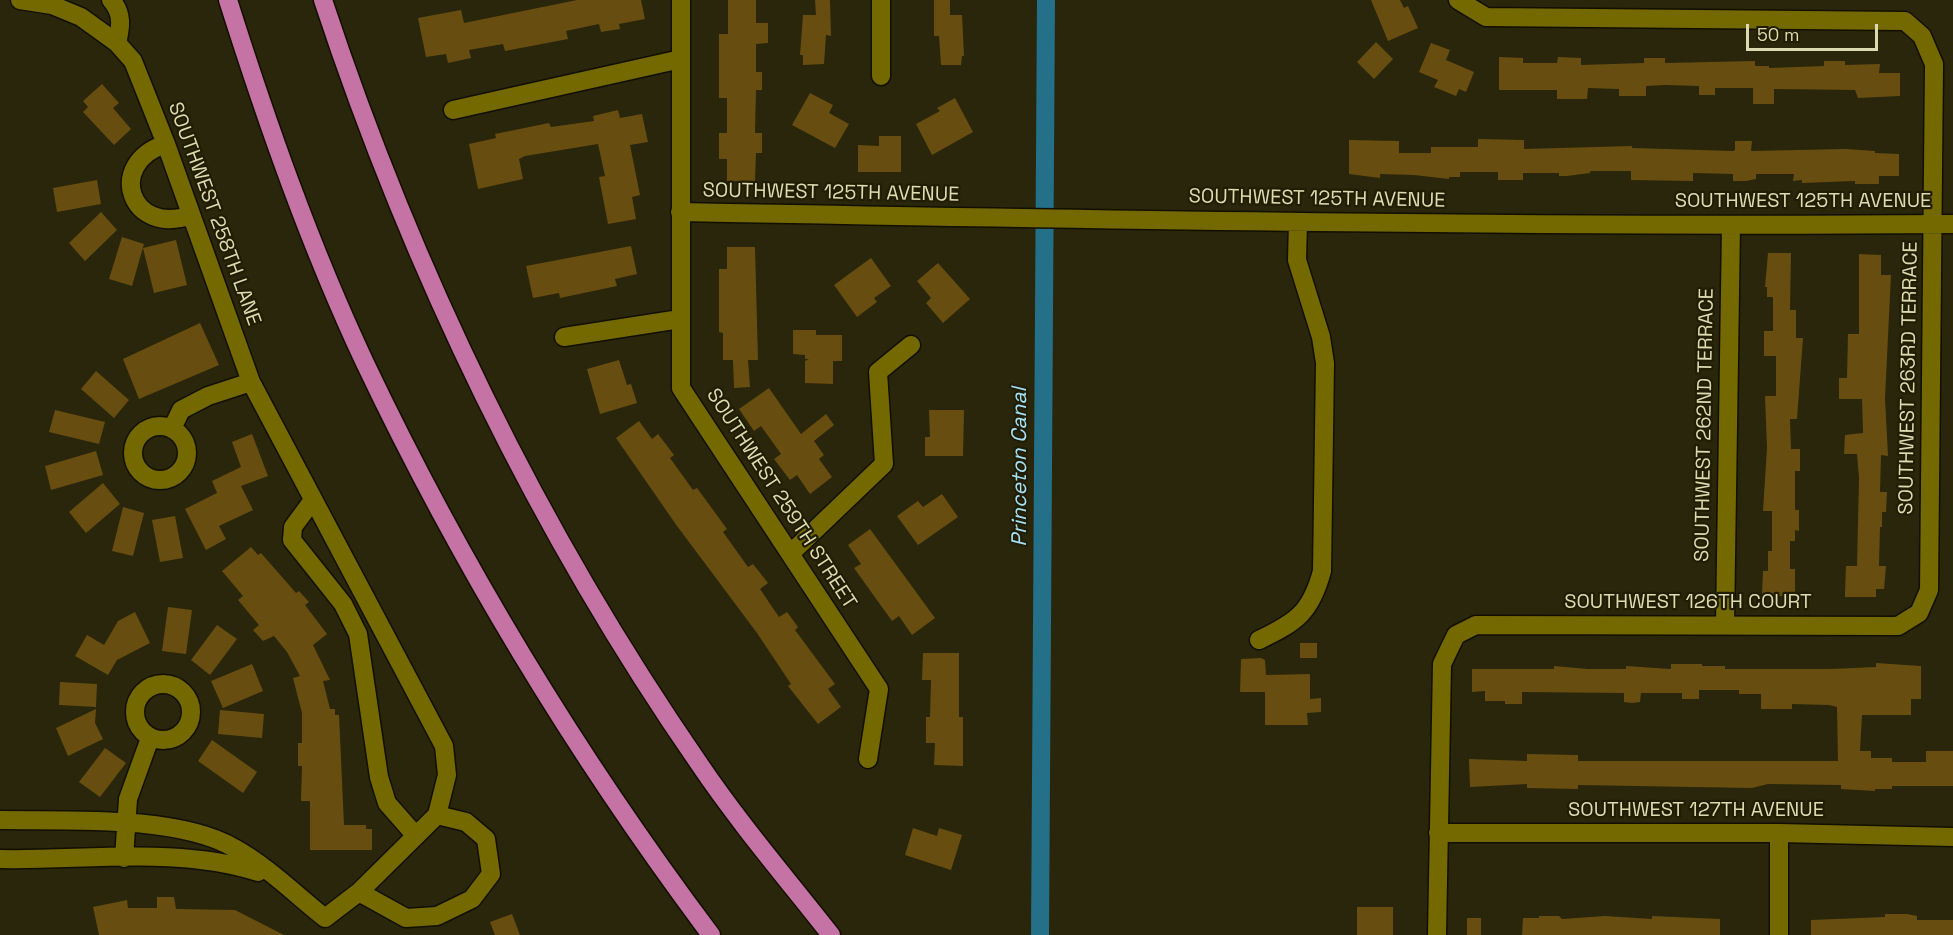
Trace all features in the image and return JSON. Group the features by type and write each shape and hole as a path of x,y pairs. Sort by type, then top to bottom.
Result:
{"highway":[{"path":"228,0 255,84 310,233 365,362 435,500 486,595 559,718 642,844 711,935"},
{"path":"324,0 357,96 403,214 466,359 581,578 700,766 831,935"}],"street":[{"name":"SOUTHWEST 258TH LANE","path":"20,0 52,4 81,17 117,43 133,62 166,144 251,382 444,746 447,775 437,815"},
{"path":"52,4 72,0"},
{"path":"111,0 117,7 121,25 117,43"},
{"name":"SOUTHWEST 259TH STREET","path":"681,0 681,388 879,689 868,759"},
{"path":"881,0 881,76"},
{"name":"SOUTHWEST 263RD TERRACE","path":"1458,1 1486,17 1905,21 1922,36 1934,64 1934,224 1929,590 1919,613"},
{"path":"453,110 681,59"},
{"path":"166,144 149,149 137,162 131,178 133,195 142,210 157,219 174,221 191,215"},
{"name":"SOUTHWEST 125TH AVENUE","path":"680,212 1298,222 1731,226 1953,224"},
{"path":"1259,640 1290,625 1315,597 1322,571 1325,363 1321,337 1297,260 1298,222"},
{"name":"SOUTHWEST 262ND TERRACE","path":"1725,625 1731,226"},
{"path":"564,337 680,319"},
{"path":"791,553 884,464 878,372 911,345"},
{"path":"172,429 181,410 208,396 251,382"},
{"path":"313,500 294,527 292,540 343,604 358,634 364,662 379,777 387,803 416,836"},
{"name":"SOUTHWEST 126TH COURT","path":"1438,832 1442,664 1456,635 1476,625 1898,626 1919,613"},
{"path":"124,858 128,799 150,738"},
{"path":"0,820 126,824 183,830 210,837 235,848 325,918 359,892 437,815 466,822 486,839 490,874 472,899 437,916 406,918 359,892"},
{"path":"1437,935 1438,832"},
{"name":"SOUTHWEST 127TH AVENUE","path":"1438,832 1779,833 1953,837"},
{"path":"1779,833 1779,935"},
{"path":"0,859 191,859 238,865 272,876"}],"building":[{"path":"577,0 641,0 645,19 619,24 620,29 601,32 599,24 566,31 568,39 505,51 503,44 469,50 471,58 448,63 446,54 426,57 418,18 461,10 464,23"},
{"path":"728,0 756,0 756,23 768,23 768,43 756,44 756,72 762,72 762,90 756,90 755,133 762,133 762,153 756,153 755,181 727,181 727,159 719,159 719,133 727,133 727,98 719,98 719,34 728,34"},
{"path":"815,0 830,0 831,36 826,35 824,64 803,65 803,55 800,55 803,15 816,15"},
{"path":"934,0 950,0 950,15 962,15 964,56 962,56 961,65 941,65 939,36 934,36"},
{"path":"1371,0 1400,0 1404,8 1408,6 1418,28 1388,41"},
{"path":"1376,42 1393,59 1374,79 1357,62"},
{"path":"1431,43 1450,50 1446,60 1474,72 1466,92 1459,89 1456,96 1434,87 1438,80 1419,72"},
{"path":"1499,57 1523,58 1523,63 1557,63 1558,57 1581,58 1581,65 1644,63 1644,58 1665,58 1665,63 1755,61 1755,66 1769,66 1769,68 1824,66 1824,61 1845,61 1845,65 1880,64 1879,73 1900,73 1900,96 1858,98 1855,90 1774,89 1774,104 1753,104 1753,88 1715,88 1715,95 1699,95 1699,86 1665,85 1646,86 1646,96 1619,96 1619,89 1588,88 1587,99 1557,99 1557,90 1499,90"},
{"path":"102,84 119,103 113,108 131,129 114,145 83,112 88,107 83,101"},
{"path":"810,93 833,105 829,113 849,124 835,148 792,125"},
{"path":"955,98 973,132 932,155 916,124 940,111 937,108"},
{"path":"618,110 620,118 642,114 648,142 630,145 640,195 632,197 636,219 608,224 599,177 605,176 598,144 525,156 519,159 523,179 478,189 469,144 496,138 495,134 549,123 551,127 594,121 593,116"},
{"path":"879,136 901,136 901,172 858,172 858,145 879,146"},
{"path":"1478,139 1524,140 1524,149 1632,146 1632,148 1733,151 1735,141 1752,141 1751,151 1846,149 1875,151 1875,153 1899,154 1899,176 1879,176 1879,184 1855,184 1855,181 1802,183 1802,180 1793,181 1794,174 1756,174 1756,179 1733,181 1733,174 1693,173 1693,181 1631,180 1631,171 1590,171 1590,173 1567,176 1559,176 1559,173 1523,173 1523,180 1498,180 1498,172 1460,172 1460,177 1449,177 1449,179 1380,174 1380,178 1349,174 1349,140 1399,141 1399,153 1431,153 1431,147 1478,147"},
{"path":"97,180 101,204 57,212 53,188"},
{"path":"101,212 117,230 85,261 69,243"},
{"path":"122,237 144,244 132,286 109,279"},
{"path":"176,240 187,285 154,293 143,248"},
{"path":"631,246 637,274 615,279 617,286 560,298 559,293 533,298 526,266"},
{"path":"727,247 755,247 758,360 748,360 750,387 734,388 733,360 723,360 723,333 719,332 719,269 727,269"},
{"path":"1768,253 1791,253 1790,310 1796,310 1796,338 1803,338 1797,419 1790,419 1791,449 1800,449 1800,471 1795,471 1795,510 1799,510 1799,531 1795,530 1795,541 1790,541 1790,569 1795,569 1795,596 1762,596 1763,571 1768,571 1768,551 1772,551 1772,511 1763,511 1767,448 1765,396 1776,396 1776,356 1764,356 1764,331 1773,331 1773,297 1767,297 1767,287 1765,287"},
{"path":"1859,254 1881,255 1881,275 1891,275 1885,398 1888,456 1881,455 1880,492 1887,492 1886,512 1882,512 1882,527 1880,527 1879,566 1886,566 1884,589 1876,589 1876,597 1845,597 1846,566 1857,566 1859,478 1857,454 1844,454 1845,435 1863,433 1862,399 1839,399 1839,378 1847,378 1848,334 1859,334"},
{"path":"871,258 891,286 874,298 877,302 857,317 834,285"},
{"path":"938,263 970,299 943,323 926,303 931,298 917,281"},
{"path":"200,323 219,365 139,399 123,359"},
{"path":"793,330 816,330 816,335 842,335 842,361 833,361 833,384 805,383 805,361 809,359 805,359 805,355 793,354"},
{"path":"619,360 627,385 631,384 637,403 600,414 587,369"},
{"path":"96,371 129,400 114,418 81,389"},
{"path":"769,388 801,434 826,414 834,425 814,441 824,455 819,459 832,477 810,494 797,475 790,480 774,459 781,454 761,426 754,431 739,409"},
{"path":"55,410 105,422 99,444 49,432"},
{"path":"929,410 964,410 963,456 925,456 925,437 930,437"},
{"path":"639,421 652,439 658,434 674,455 670,458 693,490 697,488 727,529 723,532 748,567 753,564 768,583 760,589 779,617 787,612 798,627 795,630 835,684 828,689 841,707 818,724 788,686 791,684 757,633 677,526 616,438"},
{"path":"252,434 268,476 241,486 253,510 219,526 226,539 206,550 185,509 217,493 212,481 241,467 232,442"},
{"path":"96,451 103,475 51,490 45,466"},
{"path":"103,483 120,504 86,533 69,512"},
{"path":"942,494 958,517 918,545 897,516 918,501 923,507"},
{"path":"123,507 144,513 133,556 112,551"},
{"path":"175,516 183,558 160,562 152,520"},
{"path":"870,529 935,618 912,635 899,616 892,621 854,568 861,564 848,545"},
{"path":"251,547 258,555 261,553 296,593 299,591 309,602 305,605 327,634 313,645 330,680 323,681 330,709 335,709 335,715 339,715 344,825 366,825 366,829 372,829 372,850 310,850 310,801 301,801 302,766 298,766 298,743 302,743 302,713 293,678 300,676 287,652 274,636 263,641 253,630 259,625 238,600 243,596 222,571"},
{"path":"168,607 192,610 186,654 162,651"},
{"path":"135,612 150,643 117,660 108,675 75,656 87,635 104,645 118,621"},
{"path":"217,625 237,639 210,675 191,660"},
{"path":"1300,643 1317,643 1317,658 1300,658"},
{"path":"923,653 959,653 959,717 963,717 963,766 934,765 935,743 926,743 926,717 930,717 931,680 922,680"},
{"path":"1261,658 1265,660 1266,675 1310,674 1310,699 1321,698 1321,712 1307,713 1308,725 1265,725 1265,692 1240,692 1241,659"},
{"path":"1876,663 1921,666 1921,699 1911,699 1911,715 1862,715 1860,751 1871,751 1871,758 1892,758 1892,762 1926,762 1926,751 1953,751 1953,786 1892,786 1892,789 1875,789 1875,791 1841,789 1841,785 1768,784 1752,788 1578,785 1578,789 1527,788 1527,784 1470,787 1469,759 1527,761 1527,754 1578,755 1578,761 1838,761 1837,707 1792,704 1792,709 1761,709 1761,694 1739,694 1739,690 1699,690 1699,699 1682,699 1682,693 1641,693 1640,702 1632,703 1624,702 1624,693 1522,692 1522,704 1505,704 1505,701 1485,701 1485,691 1472,692 1472,669 1554,669 1554,666 1626,669 1626,666 1671,669 1671,664 1702,664 1702,666 1725,666 1725,669 1831,669 1876,667"},
{"path":"252,664 263,691 223,708 211,681"},
{"path":"60,682 97,684 96,707 59,705"},
{"path":"96,709 95,723 103,739 68,756 56,728"},
{"path":"220,710 264,714 262,738 218,734"},
{"path":"212,740 257,772 243,793 198,761"},
{"path":"105,748 126,763 100,797 79,782"},
{"path":"913,828 937,836 939,828 962,835 951,870 905,855"},
{"path":"157,897 174,897 176,909 235,910 284,935 99,935 93,907 127,900 128,908 157,908"},
{"path":"1357,907 1393,907 1393,935 1357,935"},
{"path":"512,914 520,935 495,935 490,922"},
{"path":"1885,914 1907,914 1917,916 1917,920 1953,920 1953,935 1811,935 1811,920 1885,917"},
{"path":"1539,916 1559,916 1562,919 1605,916 1652,919 1652,916 1720,919 1720,935 1522,935 1523,918 1539,918"},
{"path":"1467,918 1481,918 1481,935 1467,935"}],"waterway":[{"name":"Princeton Canal","path":"1040,935 1046,0"}]}
